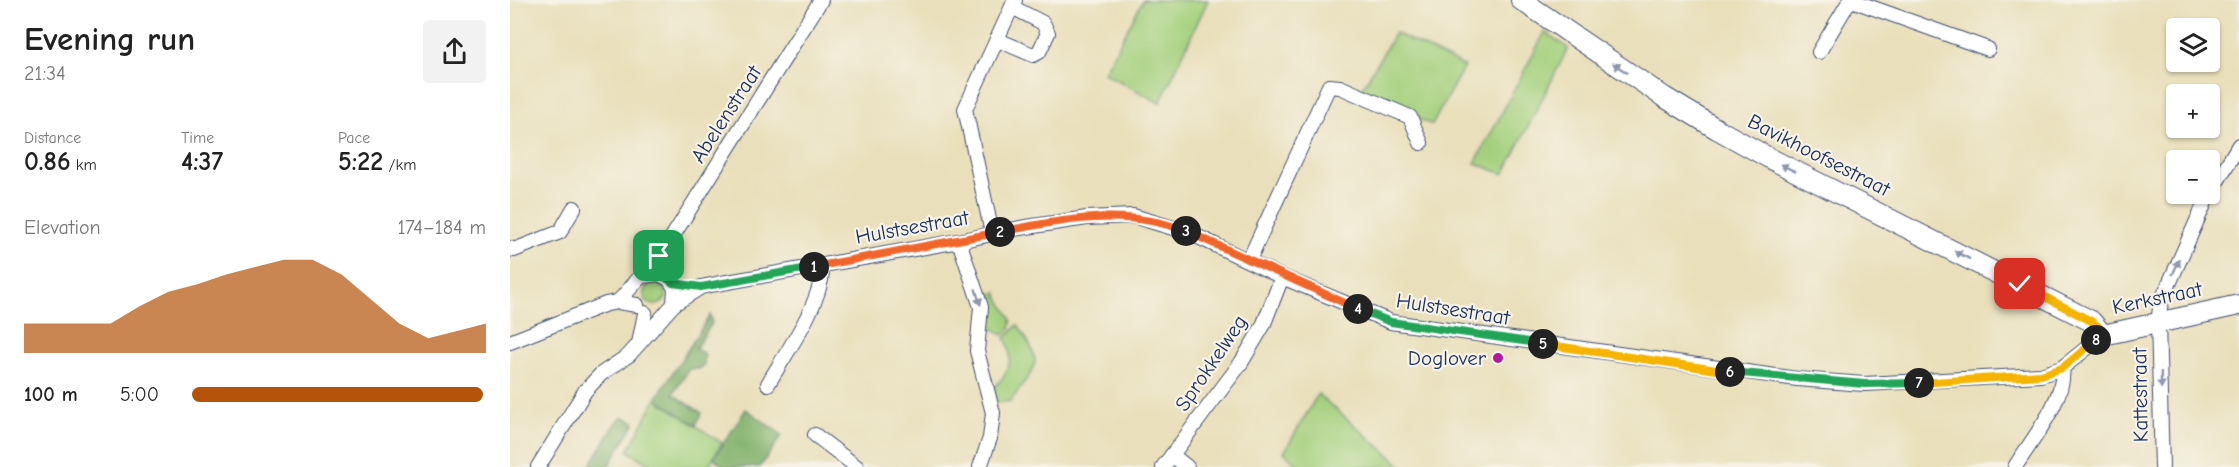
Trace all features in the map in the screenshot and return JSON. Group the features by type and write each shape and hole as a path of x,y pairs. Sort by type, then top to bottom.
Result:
{"street":[{"name":"Abelenstraat","path":"640,280 664,250 776,76 821,0"},
{"name":"Bavikhoofsestraat","path":"1521,0 1664,97 1726,134 2091,321 2099,327 2103,335"},
{"path":"1819,52 1851,0 1988,49"},
{"path":"992,233 965,109 1013,4 1043,23 1048,33 1039,52 1034,55 998,40"},
{"path":"1249,260 1329,86 1340,87 1410,117 1421,143"},
{"name":"Kattestraat","path":"2162,467 2158,322 2161,302 2207,198 2239,145"},
{"path":"510,248 514,250 560,232 574,208"},
{"name":"Hulstsestraat","path":"670,308 701,287 1062,221 1133,216 1175,226 1282,277 1391,322 1732,372 1864,384 2041,375 2062,368"},
{"path":"959,241 981,307 977,351 992,401 990,438 981,467"},
{"path":"538,467 585,391 601,374 616,365 639,343 670,308 676,293 668,279 664,250"},
{"path":"768,384 808,313 823,278 822,265"},
{"path":"510,342 585,311 618,302 640,280 654,273 668,279"},
{"name":"Sprokkelweg","path":"1163,467 1241,363 1263,326 1282,277"},
{"name":"Hulstsestraat","path":"668,279 701,287"},
{"path":"639,343 641,309 634,295 640,280"},
{"path":"618,302 656,315 670,308"},
{"name":"Kerkstraat","path":"2062,368 2103,335 2239,305"},
{"path":"2015,467 2058,398 2064,378 2062,368"},
{"path":"815,435 857,467"},
{"path":"1172,455 1187,467"}],"green space":[{"path":"1143,0 1208,0 1160,103 1104,73"},
{"path":"1545,32 1568,48 1504,174 1475,163"},
{"path":"1395,33 1464,66 1432,125 1360,92"},
{"path":"651,283 659,283 666,290 666,298 659,305 651,305 644,298 644,290"},
{"path":"997,292 1011,320 1009,330 1003,335 984,322 983,297"},
{"path":"710,315 712,323 695,349 705,354 704,364 699,369 689,369 673,394 702,413 696,425 656,399"},
{"path":"1018,325 1032,350 1035,358 1034,364 1032,371 1011,401 996,403 993,388 1003,377 1010,359 1005,338"},
{"path":"1318,394 1403,467 1300,467 1284,452"},
{"path":"656,399 722,443 708,467 653,467 628,451"},
{"path":"746,409 782,435 760,467 724,467 714,458"},
{"path":"623,417 635,422 608,467 589,467 618,420"}],"place":[{"name":"Doglover","path":"1498,358"}],"route":[{"path":"659,256 664,250 664,276 673,283 701,287 1062,221 1133,216 1190,232 1282,277 1391,322 1732,372 1864,384 2041,375 2062,368 2103,335 2099,327 2091,321 2020,284"}]}
